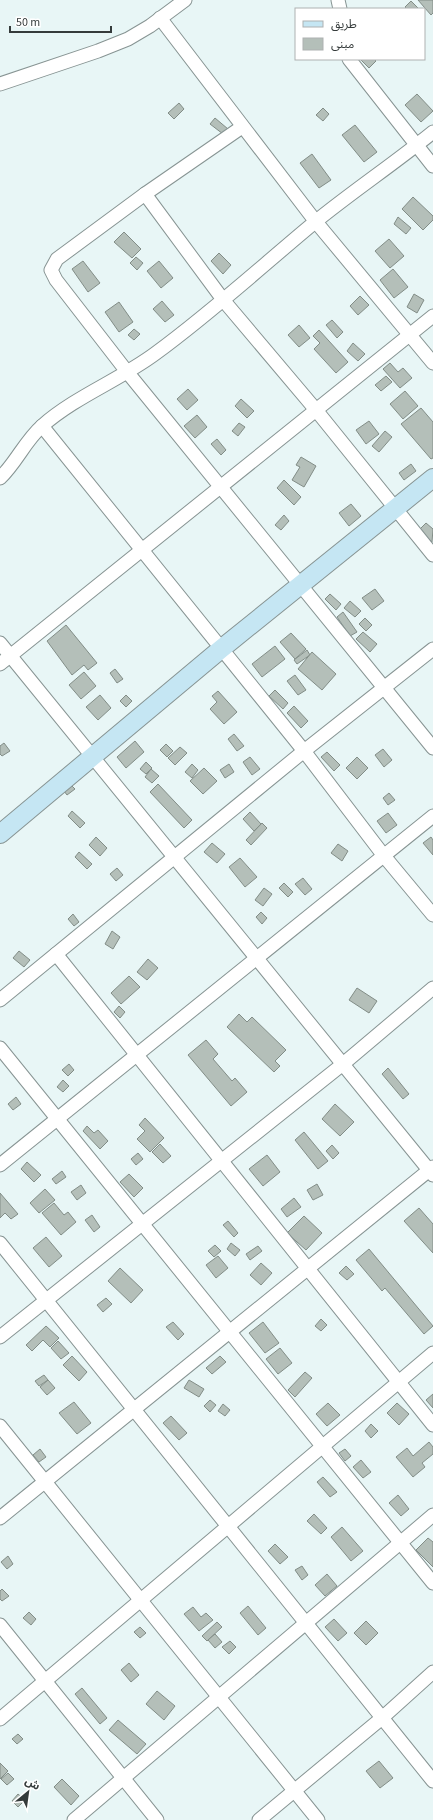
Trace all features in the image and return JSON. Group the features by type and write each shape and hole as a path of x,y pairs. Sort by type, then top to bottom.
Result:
{"main road":[{"path":"0,834 221,649 433,478"}],"street":[{"path":"0,84 98,51 128,39 185,0"},
{"path":"160,18 316,222 433,363"},
{"path":"350,60 433,166"},
{"path":"242,126 145,194 57,259 52,270 56,280 128,373 299,586 433,748"},
{"path":"0,478 42,426 72,403 128,373 224,301 316,222 433,132"},
{"path":"145,194 224,301 316,410 433,555"},
{"path":"0,664 433,316"},
{"path":"42,426 304,751 384,856 433,915"},
{"path":"0,643 432,1171 308,1269 0,1518"},
{"path":"0,1000 304,751 433,649"},
{"path":"0,1165 433,816"},
{"path":"56,954 433,1425"},
{"path":"0,1337 343,1064 433,988"},
{"path":"0,1048 433,1583"},
{"path":"0,1244 433,1781"},
{"path":"0,1719 433,1353"},
{"path":"0,1426 318,1820"},
{"path":"74,1820 433,1514"},
{"path":"0,1625 157,1820"},
{"path":"260,1820 382,1718 433,1672"}],"building":[{"path":"418,0 433,0 433,13 431,15"},
{"path":"411,1 418,8 406,8 405,7"},
{"path":"361,60 376,61 369,68"},
{"path":"417,94 433,111 421,122 405,105"},
{"path":"179,103 184,109 174,119 168,113"},
{"path":"323,108 329,114 323,121 316,115"},
{"path":"215,118 228,129 223,134 210,124"},
{"path":"355,125 377,152 364,162 342,135"},
{"path":"312,154 331,180 319,188 300,163"},
{"path":"413,197 433,216 433,220 423,230 402,209"},
{"path":"398,217 411,228 406,234 394,224"},
{"path":"124,232 141,249 132,258 114,242"},
{"path":"389,239 404,256 390,268 375,251"},
{"path":"219,253 231,265 223,274 211,261"},
{"path":"136,257 143,263 137,270 130,263"},
{"path":"83,261 100,283 88,292 72,269"},
{"path":"159,261 173,278 161,288 147,271"},
{"path":"393,269 408,287 394,298 380,280"},
{"path":"414,294 424,300 417,313 407,307"},
{"path":"360,296 369,305 358,315 350,306"},
{"path":"162,301 174,315 165,322 153,309"},
{"path":"119,302 133,322 119,332 105,312"},
{"path":"332,320 343,332 337,338 326,325"},
{"path":"299,325 310,338 299,347 288,335"},
{"path":"134,329 140,334 134,340 128,335"},
{"path":"319,330 348,362 336,373 314,349 320,343 313,336"},
{"path":"353,343 365,354 358,361 347,351"},
{"path":"390,363 398,372 403,368 412,378 400,388 383,369"},
{"path":"386,376 392,382 381,391 375,385"},
{"path":"188,389 198,400 187,410 177,399"},
{"path":"405,391 418,406 403,419 390,404"},
{"path":"241,399 254,411 247,418 235,406"},
{"path":"421,408 433,422 433,458 431,459 401,424"},
{"path":"197,415 207,427 195,438 184,426"},
{"path":"369,421 379,434 366,444 356,430"},
{"path":"239,423 245,427 238,436 232,431"},
{"path":"385,431 392,437 379,452 372,446"},
{"path":"217,439 226,450 221,455 211,444"},
{"path":"301,457 316,466 304,487 292,480 300,467 296,465"},
{"path":"411,464 416,471 404,480 399,473"},
{"path":"284,480 301,497 294,505 277,488"},
{"path":"351,504 361,516 349,526 339,513"},
{"path":"284,515 289,521 281,530 275,525"},
{"path":"426,523 433,529 432,542 419,530"},
{"path":"375,589 384,601 372,610 362,598"},
{"path":"330,594 341,604 336,610 325,599"},
{"path":"350,601 361,611 355,617 344,608"},
{"path":"343,612 357,632 350,636 337,617"},
{"path":"365,618 372,625 366,631 359,624"},
{"path":"66,625 97,663 88,670 84,665 72,675 47,641"},
{"path":"363,632 377,644 370,652 356,639"},
{"path":"291,633 306,649 295,659 280,642"},
{"path":"275,646 285,659 262,677 252,664"},
{"path":"307,650 310,655 297,664 294,660"},
{"path":"312,652 336,674 322,690 298,669"},
{"path":"115,669 123,679 117,683 110,673"},
{"path":"84,672 96,686 81,699 69,685"},
{"path":"295,675 306,690 298,695 287,681"},
{"path":"275,690 288,703 283,709 269,696"},
{"path":"218,691 237,712 224,724 210,709 217,702 212,696"},
{"path":"100,695 111,708 98,720 86,707"},
{"path":"126,695 132,701 126,707 120,701"},
{"path":"294,706 308,721 301,728 287,713"},
{"path":"234,734 244,746 237,751 228,739"},
{"path":"135,741 144,752 126,768 117,757"},
{"path":"4,743 10,751 2,756 0,754 0,746"},
{"path":"166,744 173,751 167,757 160,750"},
{"path":"180,747 187,753 175,765 168,758"},
{"path":"383,749 392,760 384,767 375,755"},
{"path":"327,752 340,765 334,771 321,757"},
{"path":"250,757 260,769 252,775 243,762"},
{"path":"357,757 368,768 357,779 346,768"},
{"path":"146,762 152,768 146,774 140,769"},
{"path":"192,764 198,770 192,778 185,772"},
{"path":"229,764 234,772 225,778 220,770"},
{"path":"204,768 217,781 203,794 190,781"},
{"path":"151,769 159,776 152,783 145,777"},
{"path":"158,784 192,820 184,828 150,792"},
{"path":"71,785 75,789 67,795 64,791"},
{"path":"389,793 395,800 388,805 383,798"},
{"path":"72,811 85,823 80,828 68,816"},
{"path":"250,812 261,824 254,831 243,819"},
{"path":"388,813 397,825 386,833 377,821"},
{"path":"262,823 267,828 251,845 246,840"},
{"path":"96,837 107,848 100,856 89,845"},
{"path":"431,837 433,840 433,855 423,843"},
{"path":"212,843 225,854 217,863 204,852"},
{"path":"338,844 348,851 342,861 331,853"},
{"path":"79,852 92,864 87,869 75,857"},
{"path":"240,858 257,877 245,887 229,867"},
{"path":"117,868 123,875 116,881 110,874"},
{"path":"303,878 312,889 305,895 295,884"},
{"path":"284,883 293,892 288,897 279,888"},
{"path":"264,888 272,894 263,906 255,900"},
{"path":"261,912 267,918 262,924 256,917"},
{"path":"73,914 79,922 74,926 68,919"},
{"path":"112,931 120,937 113,949 105,944"},
{"path":"19,951 30,960 24,967 13,958"},
{"path":"148,959 158,968 147,980 137,972"},
{"path":"129,976 140,987 121,1004 111,993"},
{"path":"357,988 377,1001 369,1013 349,1000"},
{"path":"119,1006 125,1012 120,1018 114,1012"},
{"path":"239,1014 247,1022 252,1017 286,1050 275,1061 280,1066 274,1072 227,1027"},
{"path":"206,1040 218,1054 213,1059 232,1081 235,1078 247,1092 231,1106 188,1055"},
{"path":"69,1064 74,1070 68,1076 62,1070"},
{"path":"388,1068 409,1094 403,1099 382,1074"},
{"path":"63,1080 69,1086 63,1092 57,1087"},
{"path":"16,1097 21,1104 13,1110 8,1104"},
{"path":"335,1104 354,1122 340,1136 322,1119"},
{"path":"145,1118 164,1138 150,1152 137,1139 145,1131 139,1125"},
{"path":"87,1126 94,1133 98,1130 108,1141 100,1149 83,1131"},
{"path":"304,1132 328,1161 318,1169 295,1140"},
{"path":"160,1144 171,1156 163,1163 152,1152"},
{"path":"332,1145 339,1153 333,1159 326,1151"},
{"path":"138,1153 143,1159 136,1165 131,1159"},
{"path":"267,1155 280,1172 263,1186 249,1169"},
{"path":"27,1162 41,1175 34,1182 21,1169"},
{"path":"62,1171 66,1177 56,1184 52,1179"},
{"path":"129,1174 143,1188 134,1197 120,1182"},
{"path":"317,1184 323,1195 313,1200 307,1190"},
{"path":"81,1185 86,1193 77,1200 71,1192"},
{"path":"45,1189 55,1200 39,1213 30,1203"},
{"path":"0,1193 18,1214 11,1219 5,1213 0,1218"},
{"path":"294,1198 301,1207 287,1217 281,1209"},
{"path":"54,1203 64,1215 68,1212 76,1222 61,1235 42,1213"},
{"path":"419,1208 433,1224 433,1253 404,1221"},
{"path":"92,1215 100,1227 94,1232 85,1220"},
{"path":"304,1216 322,1233 306,1250 287,1233"},
{"path":"228,1221 238,1233 234,1237 223,1225"},
{"path":"46,1237 62,1256 49,1267 33,1248"},
{"path":"231,1243 240,1250 235,1256 227,1249"},
{"path":"215,1245 221,1251 214,1257 208,1251"},
{"path":"258,1246 262,1251 250,1260 246,1254"},
{"path":"369,1249 433,1326 424,1334 385,1288 382,1291 356,1260"},
{"path":"218,1256 228,1268 216,1278 206,1265"},
{"path":"261,1263 272,1273 261,1285 250,1275"},
{"path":"346,1266 354,1274 347,1280 339,1273"},
{"path":"120,1268 143,1290 131,1303 108,1281"},
{"path":"106,1298 112,1304 103,1312 97,1305"},
{"path":"321,1319 327,1325 321,1331 315,1326"},
{"path":"173,1322 184,1334 178,1340 166,1327"},
{"path":"263,1322 279,1343 265,1353 249,1333"},
{"path":"46,1326 59,1338 50,1347 43,1340 32,1351 26,1345"},
{"path":"58,1341 69,1353 61,1359 51,1348"},
{"path":"280,1348 292,1363 278,1374 266,1359"},
{"path":"72,1356 87,1372 79,1381 63,1365"},
{"path":"220,1356 226,1362 212,1374 206,1368"},
{"path":"305,1372 312,1378 295,1397 288,1390"},
{"path":"44,1375 48,1380 39,1386 35,1381"},
{"path":"48,1380 55,1388 47,1395 40,1387"},
{"path":"189,1380 204,1389 199,1397 184,1388"},
{"path":"433,1394 433,1408 426,1400"},
{"path":"210,1400 216,1405 210,1412 204,1406"},
{"path":"74,1402 91,1423 77,1434 59,1413"},
{"path":"328,1403 340,1415 327,1426 316,1414"},
{"path":"397,1403 409,1414 399,1425 387,1413"},
{"path":"223,1404 230,1410 225,1416 218,1411"},
{"path":"171,1416 187,1433 179,1440 163,1423"},
{"path":"371,1424 378,1431 371,1438 365,1431"},
{"path":"429,1442 433,1447 433,1454 422,1463 425,1467 413,1477 396,1457 407,1448 413,1456"},
{"path":"40,1449 46,1457 39,1462 33,1455"},
{"path":"345,1449 351,1456 345,1461 339,1453"},
{"path":"361,1460 371,1472 363,1478 353,1467"},
{"path":"323,1477 337,1492 330,1497 317,1482"},
{"path":"398,1495 409,1509 401,1516 389,1503"},
{"path":"314,1514 327,1528 321,1534 307,1521"},
{"path":"342,1527 363,1551 351,1561 331,1537"},
{"path":"428,1538 433,1542 433,1567 416,1550"},
{"path":"275,1544 288,1557 280,1564 268,1551"},
{"path":"8,1556 13,1564 7,1569 1,1562"},
{"path":"302,1566 308,1575 302,1580 295,1570"},
{"path":"327,1574 337,1586 325,1596 315,1585"},
{"path":"2,1589 9,1596 2,1601 0,1599 0,1591"},
{"path":"248,1606 266,1628 258,1635 240,1613"},
{"path":"193,1607 201,1617 206,1613 213,1620 199,1631 184,1614"},
{"path":"29,1612 36,1619 31,1625 23,1618"},
{"path":"334,1619 347,1633 338,1641 325,1627"},
{"path":"366,1621 378,1633 366,1645 354,1633"},
{"path":"217,1622 222,1627 207,1641 202,1636"},
{"path":"140,1627 146,1633 140,1638 134,1632"},
{"path":"215,1634 222,1642 215,1648 208,1640"},
{"path":"230,1641 236,1647 229,1654 222,1647"},
{"path":"129,1663 139,1675 131,1682 121,1670"},
{"path":"82,1688 107,1718 100,1724 75,1694"},
{"path":"157,1691 175,1706 164,1720 146,1704"},
{"path":"118,1720 146,1744 137,1754 109,1730"},
{"path":"18,1734 23,1739 17,1744 12,1739"},
{"path":"379,1761 393,1778 380,1788 366,1771"},
{"path":"0,1763 8,1771 0,1779"},
{"path":"8,1773 14,1779 7,1785 1,1779"},
{"path":"62,1779 79,1796 71,1805 54,1787"},
{"path":"18,1794 25,1800 18,1807 12,1801"}]}
